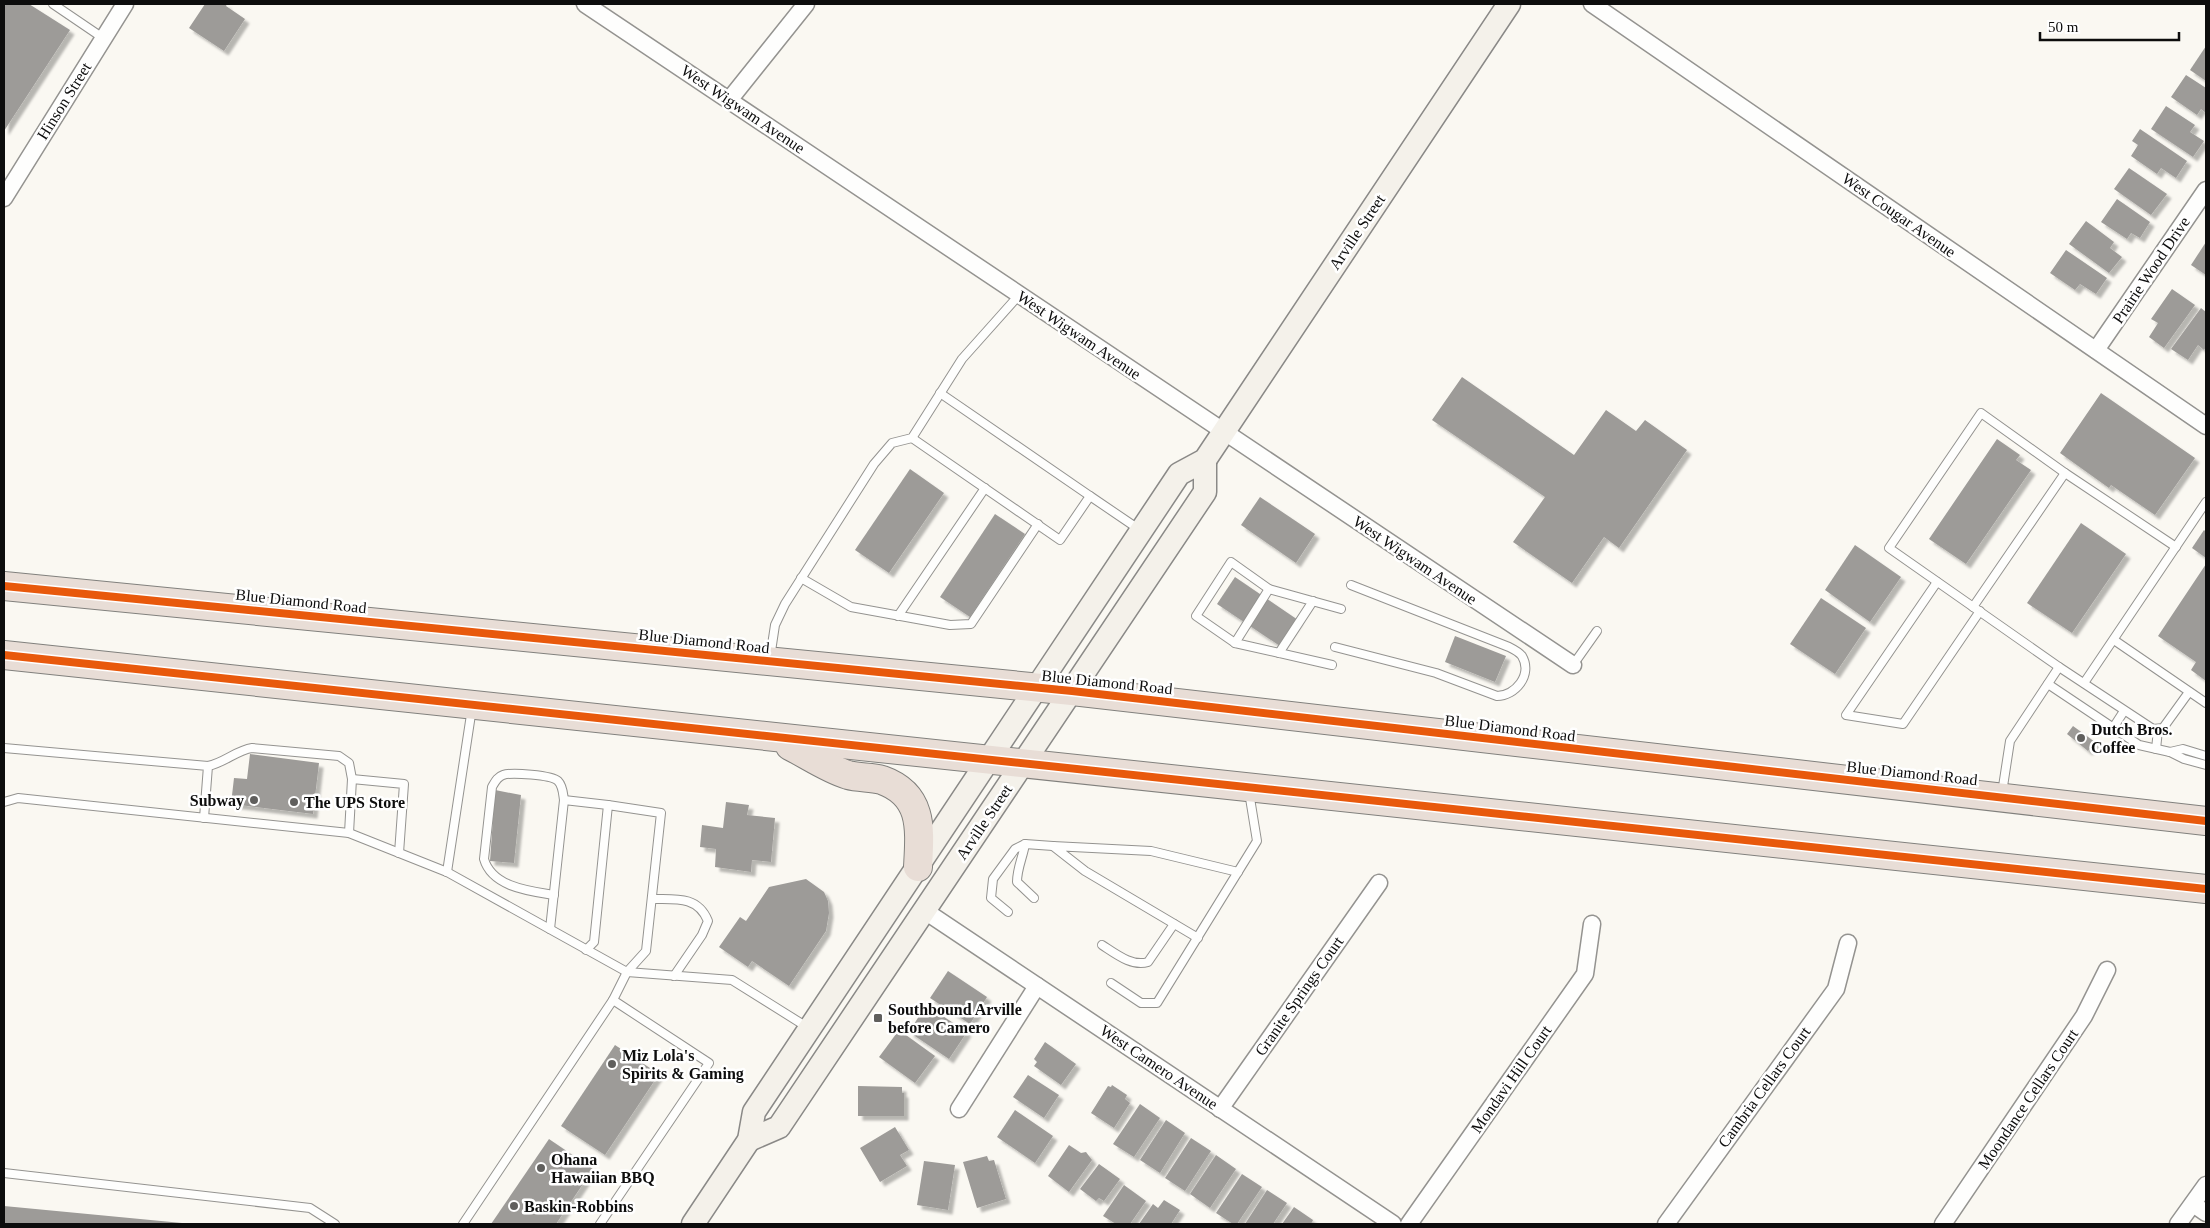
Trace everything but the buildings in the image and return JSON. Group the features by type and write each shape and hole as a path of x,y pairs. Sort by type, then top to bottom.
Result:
{"highway":[{"name":"Blue Diamond Road","path":"4,586 1072,691 2206,821"},
{"path":"4,656 2206,889"},
{"path":"773,737 848,775 880,780 898,786 911,801 919,821 918,867"}],"street":[{"name":"Hinson Street","path":"4,198 124,4"},
{"name":"West Wigwam Avenue","path":"585,4 730,99 1574,666"},
{"path":"730,99 806,4"},
{"name":"Arville Street","path":"693,1224 749,1140 754,1112 1179,474 1205,460 1509,4"},
{"name":"West Cougar Avenue","path":"1592,4 2206,426"},
{"name":"Prairie Wood Drive","path":"2096,350 2206,190"},
{"name":"Arville Street","path":"749,1140 780,1128 1205,492 1205,460"},
{"name":"Granite Springs Court","path":"1220,1109 1379,883"},
{"name":"West Camero Avenue","path":"925,910 1392,1224"},
{"name":"Mondavi Hill Court","path":"1409,1224 1585,974 1592,924"},
{"name":"Cambria Cellars Court","path":"1666,1224 1836,989 1848,943"},
{"name":"Moondance Cellars Court","path":"1943,1224 2084,1016 2107,970"},
{"path":"959,1109 1037,986"},
{"path":"2178,1224 2200,1208 2206,1185"}],"lane":[{"path":"53,4 103,38"},
{"path":"769,661 775,625 785,604 874,464 892,443 912,438 962,359 1020,294"},
{"path":"940,393 1141,531"},
{"path":"2176,547 2065,473 1981,413 1889,548 2124,711 2153,729 2163,728 2190,692"},
{"path":"912,438 1060,540 1090,496"},
{"path":"1937,582 1846,715 1903,724 2065,473"},
{"path":"898,616 985,488"},
{"path":"2084,683 2206,502"},
{"path":"801,578 851,607 950,625 971,624 1038,524"},
{"path":"1332,665 1235,643 1196,616 1231,562 1269,589 1341,609"},
{"path":"1335,647 1436,672 1497,696 1506,696 1514,692 1520,686 1524,673 1525,665 1522,656 1509,647 1351,585"},
{"path":"1235,643 1269,589"},
{"path":"1279,652 1313,600"},
{"path":"1574,666 1597,631"},
{"path":"2114,640 2206,703"},
{"path":"2001,797 2010,741 2060,667"},
{"path":"2048,684 2139,745 2170,752 2184,759 2206,765"},
{"path":"447,872 472,705"},
{"path":"2113,728 2124,711"},
{"path":"2156,749 2158,730"},
{"path":"4,748 208,766 218,764 252,748 339,756 349,764 352,779 349,833"},
{"path":"2170,752 2183,750 2206,756"},
{"path":"204,818 208,766"},
{"path":"550,930 554,895 564,800 562,788 551,777 506,774 497,778 492,787 484,858 487,868 506,883 526,890 554,895"},
{"path":"352,779 404,784 399,853"},
{"path":"1111,983 1141,1003 1157,1003 1257,840 1248,788"},
{"path":"4,802 18,798 349,833 447,872 627,972 732,980 809,1029"},
{"path":"463,1224 613,1000 627,972 646,951 661,813 564,800"},
{"path":"586,950 594,942 608,805"},
{"path":"1008,912 991,898 993,880 1015,849 1025,844 1151,850 1238,872"},
{"path":"1025,844 1017,870 1017,882 1034,898"},
{"path":"1053,846 1085,871 1198,938"},
{"path":"652,899 689,901 703,910 708,922 702,935 674,976"},
{"path":"1102,945 1128,960 1142,964 1148,962 1174,924"},
{"path":"600,1224 709,1063 613,1000"},
{"path":"4,1174 310,1208 335,1224"}],"cycle path":[{"path":"4,586 1072,691 2206,821"},
{"path":"4,655 2206,889"}],"place":[{"name":"Dutch Bros. Coffee","path":"2081,738"},
{"name":"Subway","path":"254,800"},
{"name":"The UPS Store","path":"294,802"},
{"name":"Southbound Arville before Camero","path":"878,1018"},
{"name":"Miz Lola's Spirits & Gaming","path":"612,1064"},
{"name":"Ohana Hawaiian BBQ","path":"541,1168"},
{"name":"Baskin-Robbins","path":"514,1206"}]}
